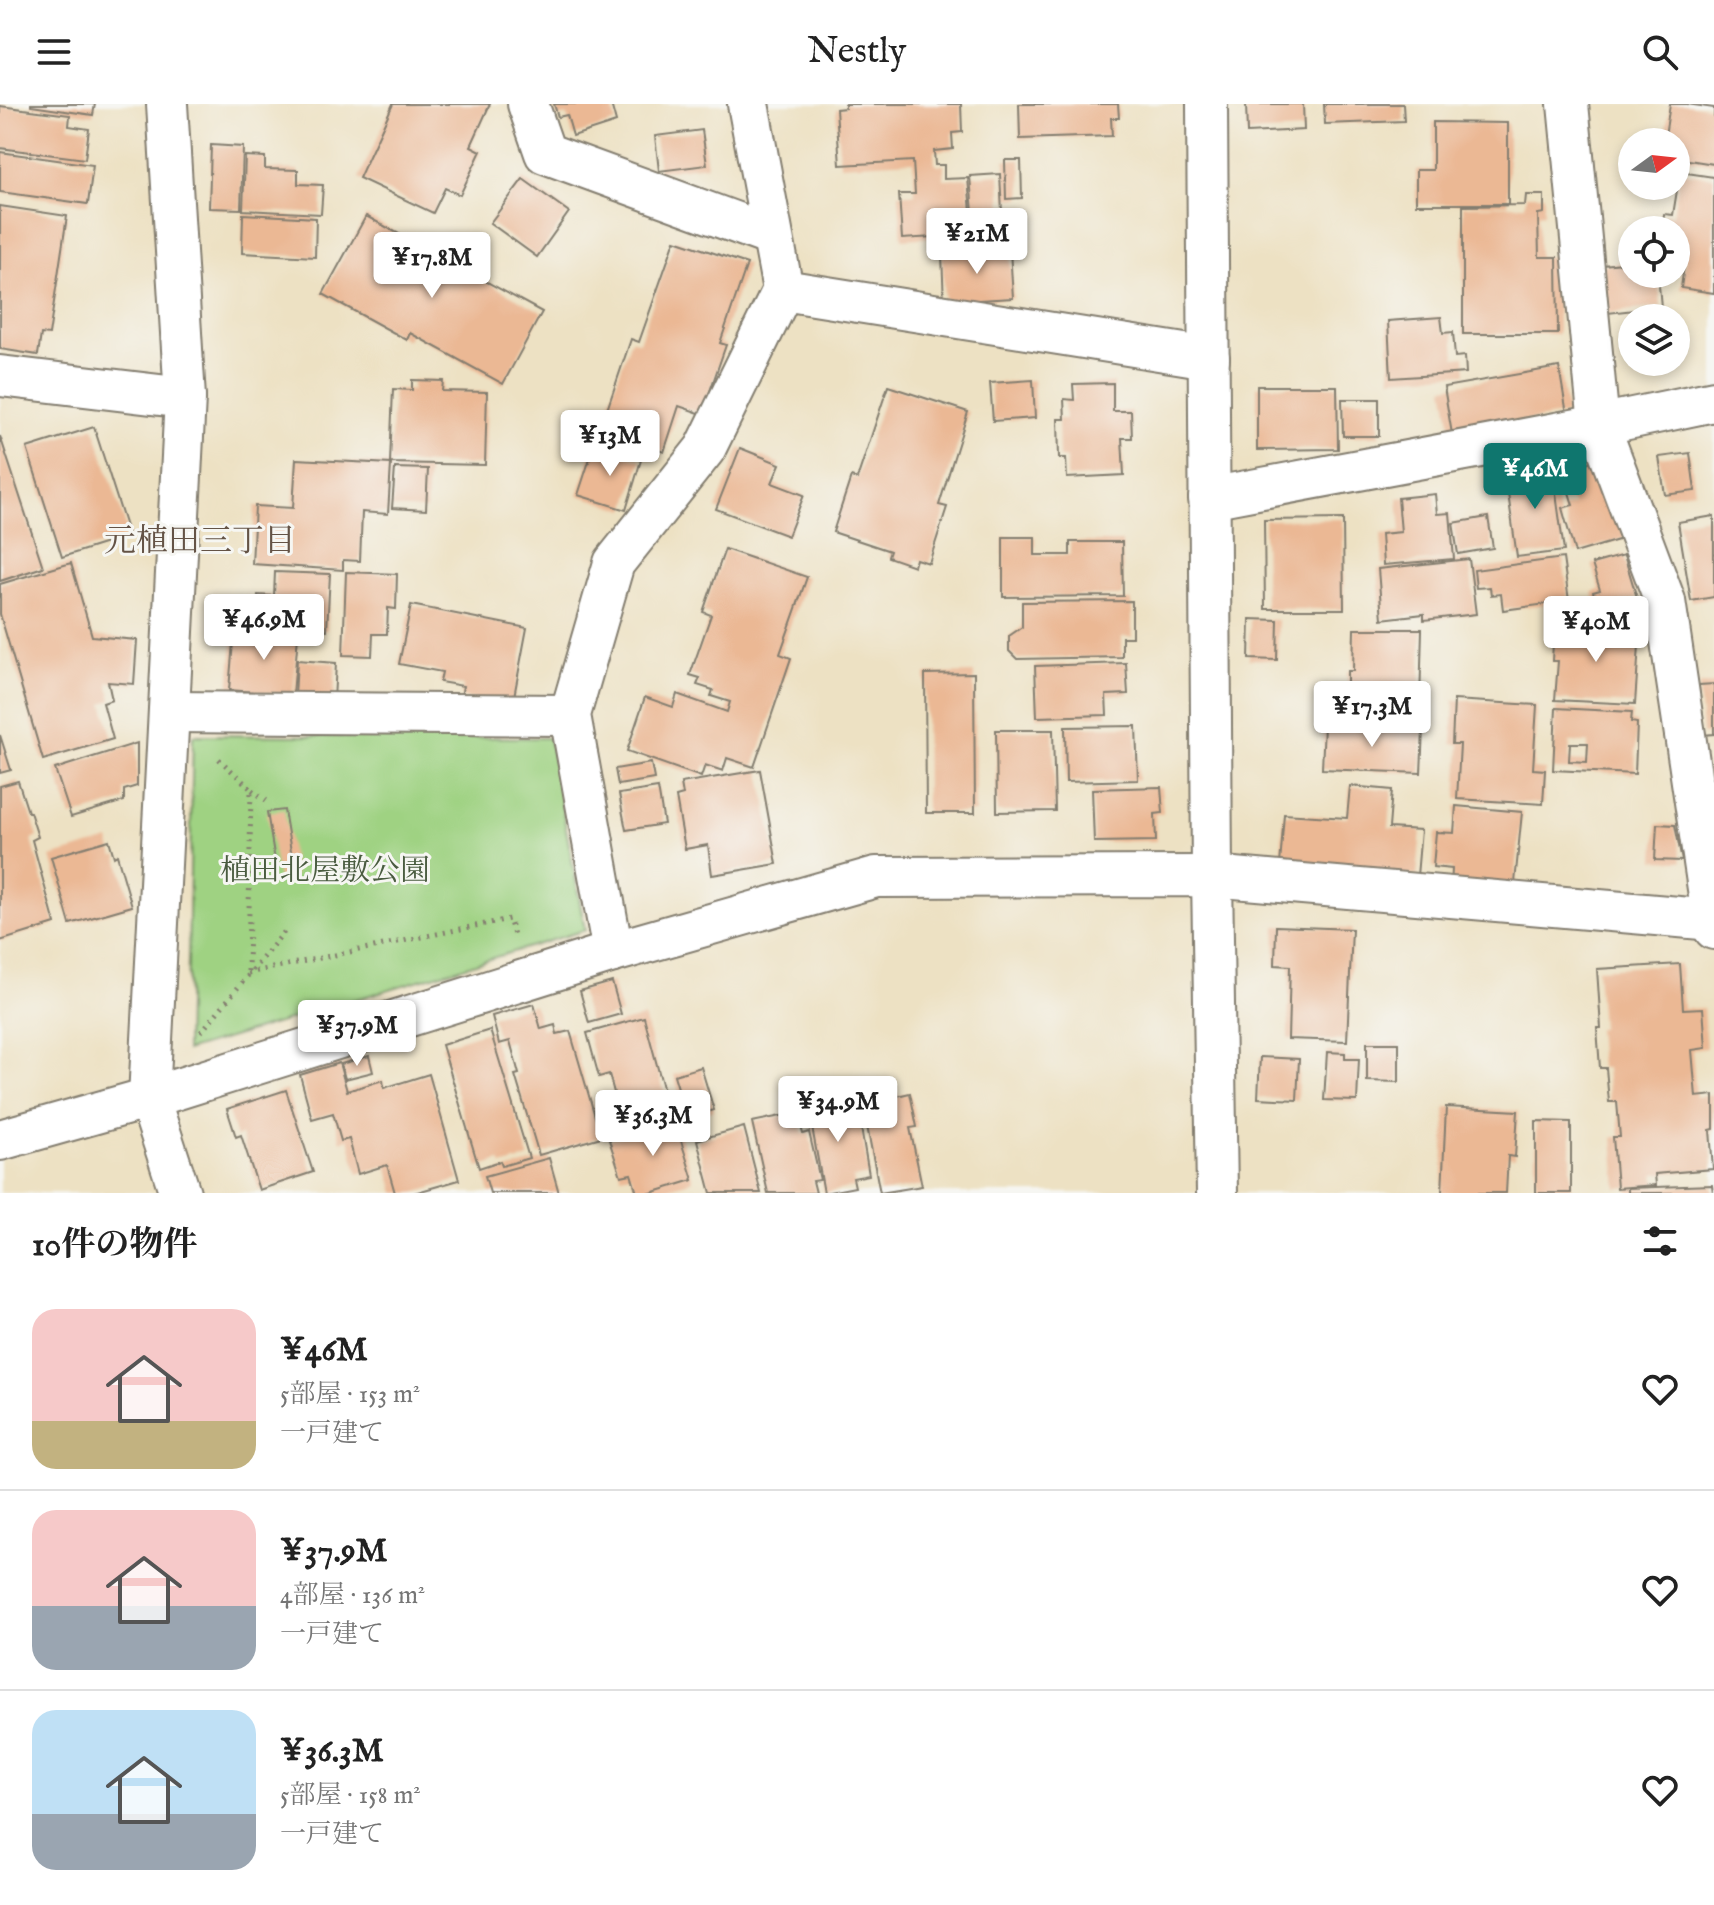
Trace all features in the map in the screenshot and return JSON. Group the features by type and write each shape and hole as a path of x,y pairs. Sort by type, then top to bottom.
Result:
{"street":[{"path":"167,104 185,398 149,1098 180,1193"},
{"path":"528,104 545,153 772,236"},
{"path":"613,952 570,715 614,563 705,449 783,290 748,104"},
{"path":"1207,104 1217,1193"},
{"path":"1568,104 1599,425 1665,601 1714,929"},
{"path":"783,290 1209,358"},
{"path":"0,376 185,398"},
{"path":"1209,498 1714,401"},
{"path":"169,712 570,715"},
{"path":"0,1140 149,1098 613,952 876,877 1212,876 1713,920"}],"path":[{"path":"169,712 270,803"},
{"path":"248,973 251,789"},
{"path":"248,973 509,919 525,979"},
{"path":"248,973 285,931"}],"green space":[{"name":"植田北屋敷公園","path":"193,735 549,738 585,930 186,1051"}],"building":[{"path":"31,104 95,104 93,115"},
{"path":"393,104 490,104 471,146 481,151 460,195 445,188 433,213 359,178"},
{"path":"554,104 611,104 616,122 573,136 567,115 558,117"},
{"path":"845,104 961,104 962,132 952,133 953,149 934,151 935,165 944,165 944,179 968,178 971,212 965,213 967,235 902,239 899,194 915,194 913,161 840,165 836,109 845,108"},
{"path":"1019,104 1118,104 1119,118 1111,118 1112,136 1020,139"},
{"path":"1246,104 1303,104 1304,130 1247,133"},
{"path":"1324,104 1403,104 1404,121 1325,124"},
{"path":"1670,104 1714,108 1714,164 1690,160 1690,128 1666,128"},
{"path":"0,106 70,115 69,126 89,129 85,159 0,148"},
{"path":"1433,122 1508,123 1508,204 1416,204 1416,170 1433,170"},
{"path":"702,130 707,165 659,171 655,136"},
{"path":"211,145 243,147 241,209 209,208"},
{"path":"0,152 93,165 88,204 0,192"},
{"path":"245,156 265,157 265,169 298,170 298,184 323,185 321,214 243,210"},
{"path":"1005,160 1021,160 1022,198 1006,199"},
{"path":"1690,173 1714,177 1714,293 1681,288 1690,288 1690,216 1664,216 1673,215 1675,200 1690,200"},
{"path":"1000,174 1002,212 973,213 970,176"},
{"path":"523,179 569,212 537,257 490,223"},
{"path":"1526,195 1544,195 1544,213 1538,214 1539,257 1557,257 1558,334 1463,334 1463,206 1525,205"},
{"path":"0,206 67,216 49,335 41,334 38,355 0,349"},
{"path":"243,214 316,218 315,257 242,253"},
{"path":"366,216 542,312 503,384 410,333 407,340 323,294"},
{"path":"675,240 747,264 720,343 726,345 702,414 679,406 664,452 652,448 649,455 639,452 637,457 601,445 612,412 607,410 631,339 639,342"},
{"path":"1010,250 1013,298 944,302 942,255"},
{"path":"1618,263 1618,288 1659,288 1661,304 1618,304 1618,312 1608,313 1603,265"},
{"path":"1441,317 1443,333 1453,332 1455,357 1465,356 1466,373 1391,378 1388,321"},
{"path":"1559,367 1567,414 1452,434 1444,387"},
{"path":"412,380 443,381 442,391 487,392 485,465 390,463 393,389 412,390"},
{"path":"1033,380 1035,418 993,421 990,383"},
{"path":"1113,383 1113,411 1131,411 1132,438 1122,438 1124,475 1067,478 1066,458 1059,458 1058,419 1065,419 1064,399 1074,400 1073,384"},
{"path":"888,386 968,412 939,505 947,507 929,563 916,559 914,566 888,557 890,551 833,532 851,477 857,479"},
{"path":"1257,386 1337,386 1338,449 1257,450"},
{"path":"1342,399 1379,399 1379,436 1343,436"},
{"path":"94,427 129,536 62,557 27,448"},
{"path":"0,436 43,567 0,581"},
{"path":"594,446 641,460 626,510 578,495"},
{"path":"740,448 780,464 772,483 804,495 788,536 716,509"},
{"path":"1690,453 1695,491 1665,495 1659,457"},
{"path":"296,459 391,464 388,514 362,512 360,561 343,560 343,570 252,564 255,506 293,508"},
{"path":"1596,460 1625,538 1575,553 1562,508 1573,505 1562,470"},
{"path":"1552,465 1564,551 1517,557 1505,472"},
{"path":"395,468 428,469 426,510 392,508"},
{"path":"1435,494 1437,514 1450,513 1454,559 1383,565 1381,534 1401,532 1398,498"},
{"path":"1714,516 1714,597 1691,601 1678,522"},
{"path":"1488,517 1493,548 1458,554 1453,523"},
{"path":"1343,519 1344,609 1265,609 1264,520"},
{"path":"1003,537 1035,537 1035,555 1070,555 1070,542 1122,542 1123,596 1003,597"},
{"path":"725,549 807,577 780,654 791,658 754,767 727,758 723,771 705,765 701,777 627,751 645,697 673,707 677,694 727,712 730,702 711,696 713,690 697,685 700,678 690,675 711,615 703,612"},
{"path":"1624,555 1637,598 1597,610 1593,592 1600,590 1592,564"},
{"path":"1563,558 1569,601 1503,610 1501,594 1491,595 1490,587 1476,588 1474,570"},
{"path":"1469,559 1476,614 1424,620 1424,614 1382,619 1378,569"},
{"path":"71,563 92,636 137,640 134,684 108,682 112,700 103,703 113,739 43,760 0,614 0,584"},
{"path":"275,572 330,574 327,630 256,626 258,595 274,596"},
{"path":"346,572 397,574 396,609 388,608 387,634 373,634 372,656 343,655"},
{"path":"1132,601 1132,637 1122,637 1122,657 1017,659 1009,651 1009,636 1022,627 1022,602"},
{"path":"411,605 527,628 512,707 461,697 463,686 440,682 442,672 399,664"},
{"path":"1250,619 1278,620 1277,660 1249,659"},
{"path":"1554,625 1640,630 1635,704 1555,700 1558,661 1552,661"},
{"path":"1354,629 1422,629 1420,704 1347,703 1347,671 1353,671"},
{"path":"234,630 298,635 293,695 229,690"},
{"path":"297,660 336,663 334,700 295,697"},
{"path":"1126,663 1128,694 1106,695 1107,715 1037,717 1035,666"},
{"path":"974,673 975,813 926,813 925,674"},
{"path":"1714,684 1714,734 1702,735 1699,685"},
{"path":"1454,700 1537,705 1533,769 1545,770 1543,804 1457,799 1460,744 1452,744"},
{"path":"1556,708 1632,712 1631,722 1637,723 1635,774 1553,770","holes":["1570,743 1588,743 1587,762 1569,761"]},
{"path":"1324,725 1423,729 1421,773 1322,769"},
{"path":"1136,726 1138,780 1066,782 1065,727"},
{"path":"996,730 1053,730 1055,811 997,812"},
{"path":"0,735 11,770 0,773"},
{"path":"137,743 137,786 124,790 124,801 71,817 55,769"},
{"path":"651,763 654,779 618,785 615,769"},
{"path":"760,770 777,864 712,875 708,845 685,849 676,797 683,795 681,783"},
{"path":"18,781 38,837 32,840 55,924 0,941 0,786"},
{"path":"1350,786 1392,790 1389,828 1421,830 1417,876 1280,865 1284,814 1347,818"},
{"path":"1161,787 1163,813 1155,814 1156,841 1094,842 1092,789"},
{"path":"658,788 664,824 626,830 619,794"},
{"path":"1456,806 1522,812 1514,893 1451,888 1452,869 1433,867 1436,832 1454,833"},
{"path":"284,810 295,875 278,879 267,812"},
{"path":"1657,824 1675,825 1682,861 1655,860"},
{"path":"109,840 114,857 117,855 132,906 70,924 51,857"},
{"path":"1276,926 1352,929 1347,1041 1288,1039 1290,966 1275,965"},
{"path":"1680,964 1683,1009 1703,1008 1706,1048 1692,1050 1696,1097 1714,1095 1714,1129 1710,1130 1713,1169 1655,1174 1656,1185 1617,1188 1613,1137 1620,1137 1617,1102 1609,1102 1606,1068 1600,1068 1597,969"},
{"path":"612,982 621,1014 589,1023 580,991"},
{"path":"534,1004 541,1029 555,1025 557,1034 570,1031 601,1137 539,1155 515,1075 519,1074 510,1041 499,1044 492,1016"},
{"path":"644,1017 668,1106 656,1110 660,1120 624,1130 609,1074 599,1077 587,1033"},
{"path":"490,1030 529,1158 502,1166 500,1161 479,1168 442,1045"},
{"path":"1367,1043 1399,1043 1399,1082 1367,1081"},
{"path":"1327,1052 1345,1053 1345,1059 1359,1059 1357,1101 1324,1100"},
{"path":"369,1056 373,1072 345,1079 341,1064"},
{"path":"1260,1057 1299,1059 1297,1100 1258,1098"},
{"path":"339,1063 347,1091 383,1080 384,1088 429,1074 459,1180 414,1193 395,1193 387,1165 358,1174 349,1139 341,1141 333,1113 312,1119 300,1075"},
{"path":"701,1067 714,1110 687,1118 674,1075"},
{"path":"895,1083 897,1096 910,1093 917,1127 910,1128 922,1186 880,1193 860,1090"},
{"path":"286,1090 313,1172 259,1190 241,1135 236,1137 227,1109"},
{"path":"842,1099 843,1106 857,1104 869,1175 853,1178 855,1187 824,1193 808,1105"},
{"path":"1446,1107 1518,1111 1515,1157 1508,1156 1506,1193 1442,1193"},
{"path":"786,1115 787,1121 799,1119 803,1134 809,1132 820,1180 813,1181 816,1193 768,1193 752,1122"},
{"path":"675,1121 693,1180 651,1193 637,1193 631,1174 621,1176 609,1140"},
{"path":"1536,1121 1571,1122 1571,1193 1536,1193"},
{"path":"744,1127 761,1193 711,1193 697,1140"},
{"path":"549,1158 559,1193 490,1193 485,1176"},
{"path":"1712,1185 1713,1193 1628,1193 1628,1188"}],"district":[{"name":"元植田三丁目","path":"200,540"}]}
